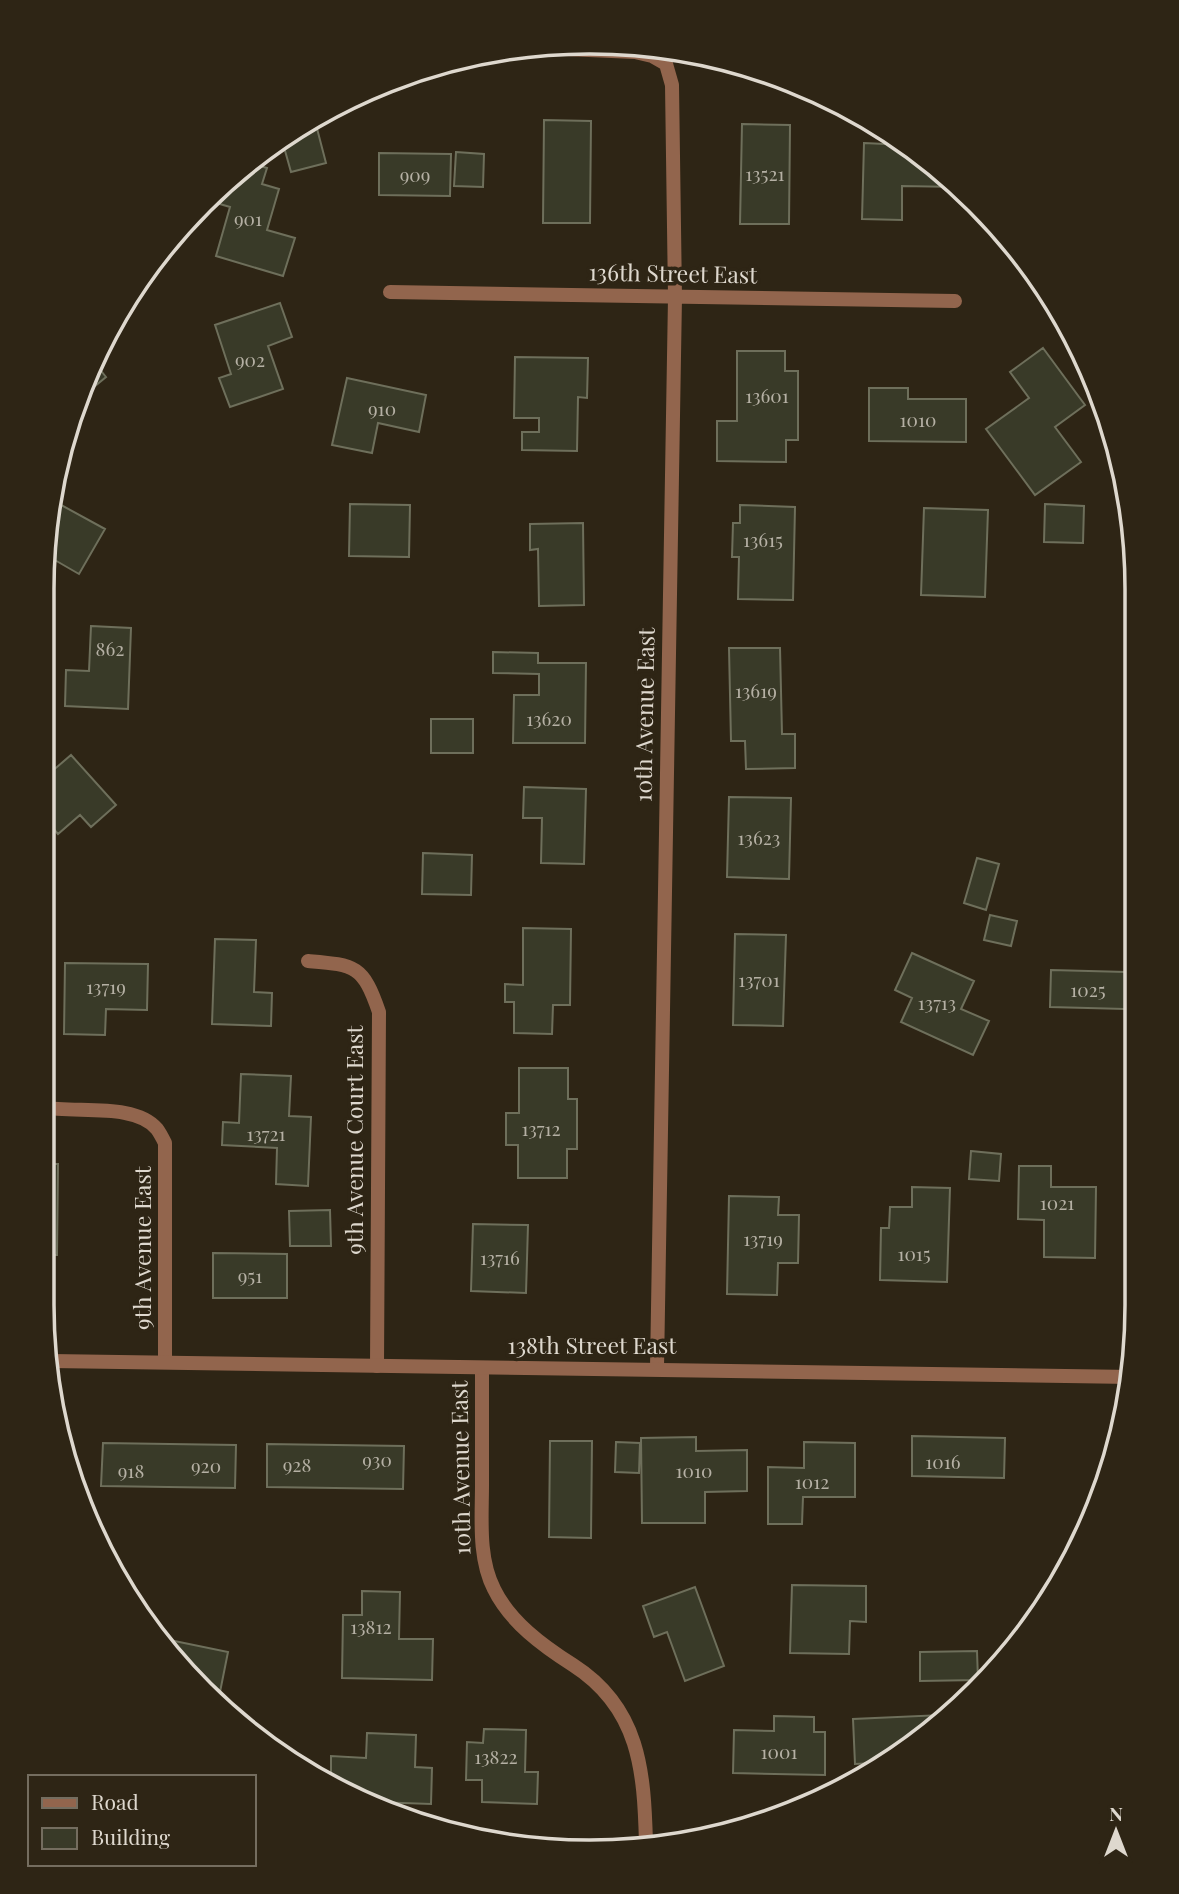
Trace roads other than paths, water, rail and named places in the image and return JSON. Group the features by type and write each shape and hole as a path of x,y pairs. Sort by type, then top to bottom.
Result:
{"street":[{"name":"10th Avenue East","path":"657,1368 675,297 673,85 667,64 659,59"},
{"name":"136th Street East","path":"390,292 956,301"},
{"name":"9th Avenue Court East","path":"308,961 345,964 360,973 370,987 379,1012 377,1366"},
{"name":"9th Avenue East","path":"54,1108 130,1114 157,1128 165,1143 165,1362"},
{"name":"138th Street East","path":"57,1360 1120,1377"},
{"name":"10th Avenue East","path":"482,1368 482,1543 493,1588 508,1612 542,1644 594,1682 626,1723 638,1752 644,1792 646,1837"}]}
